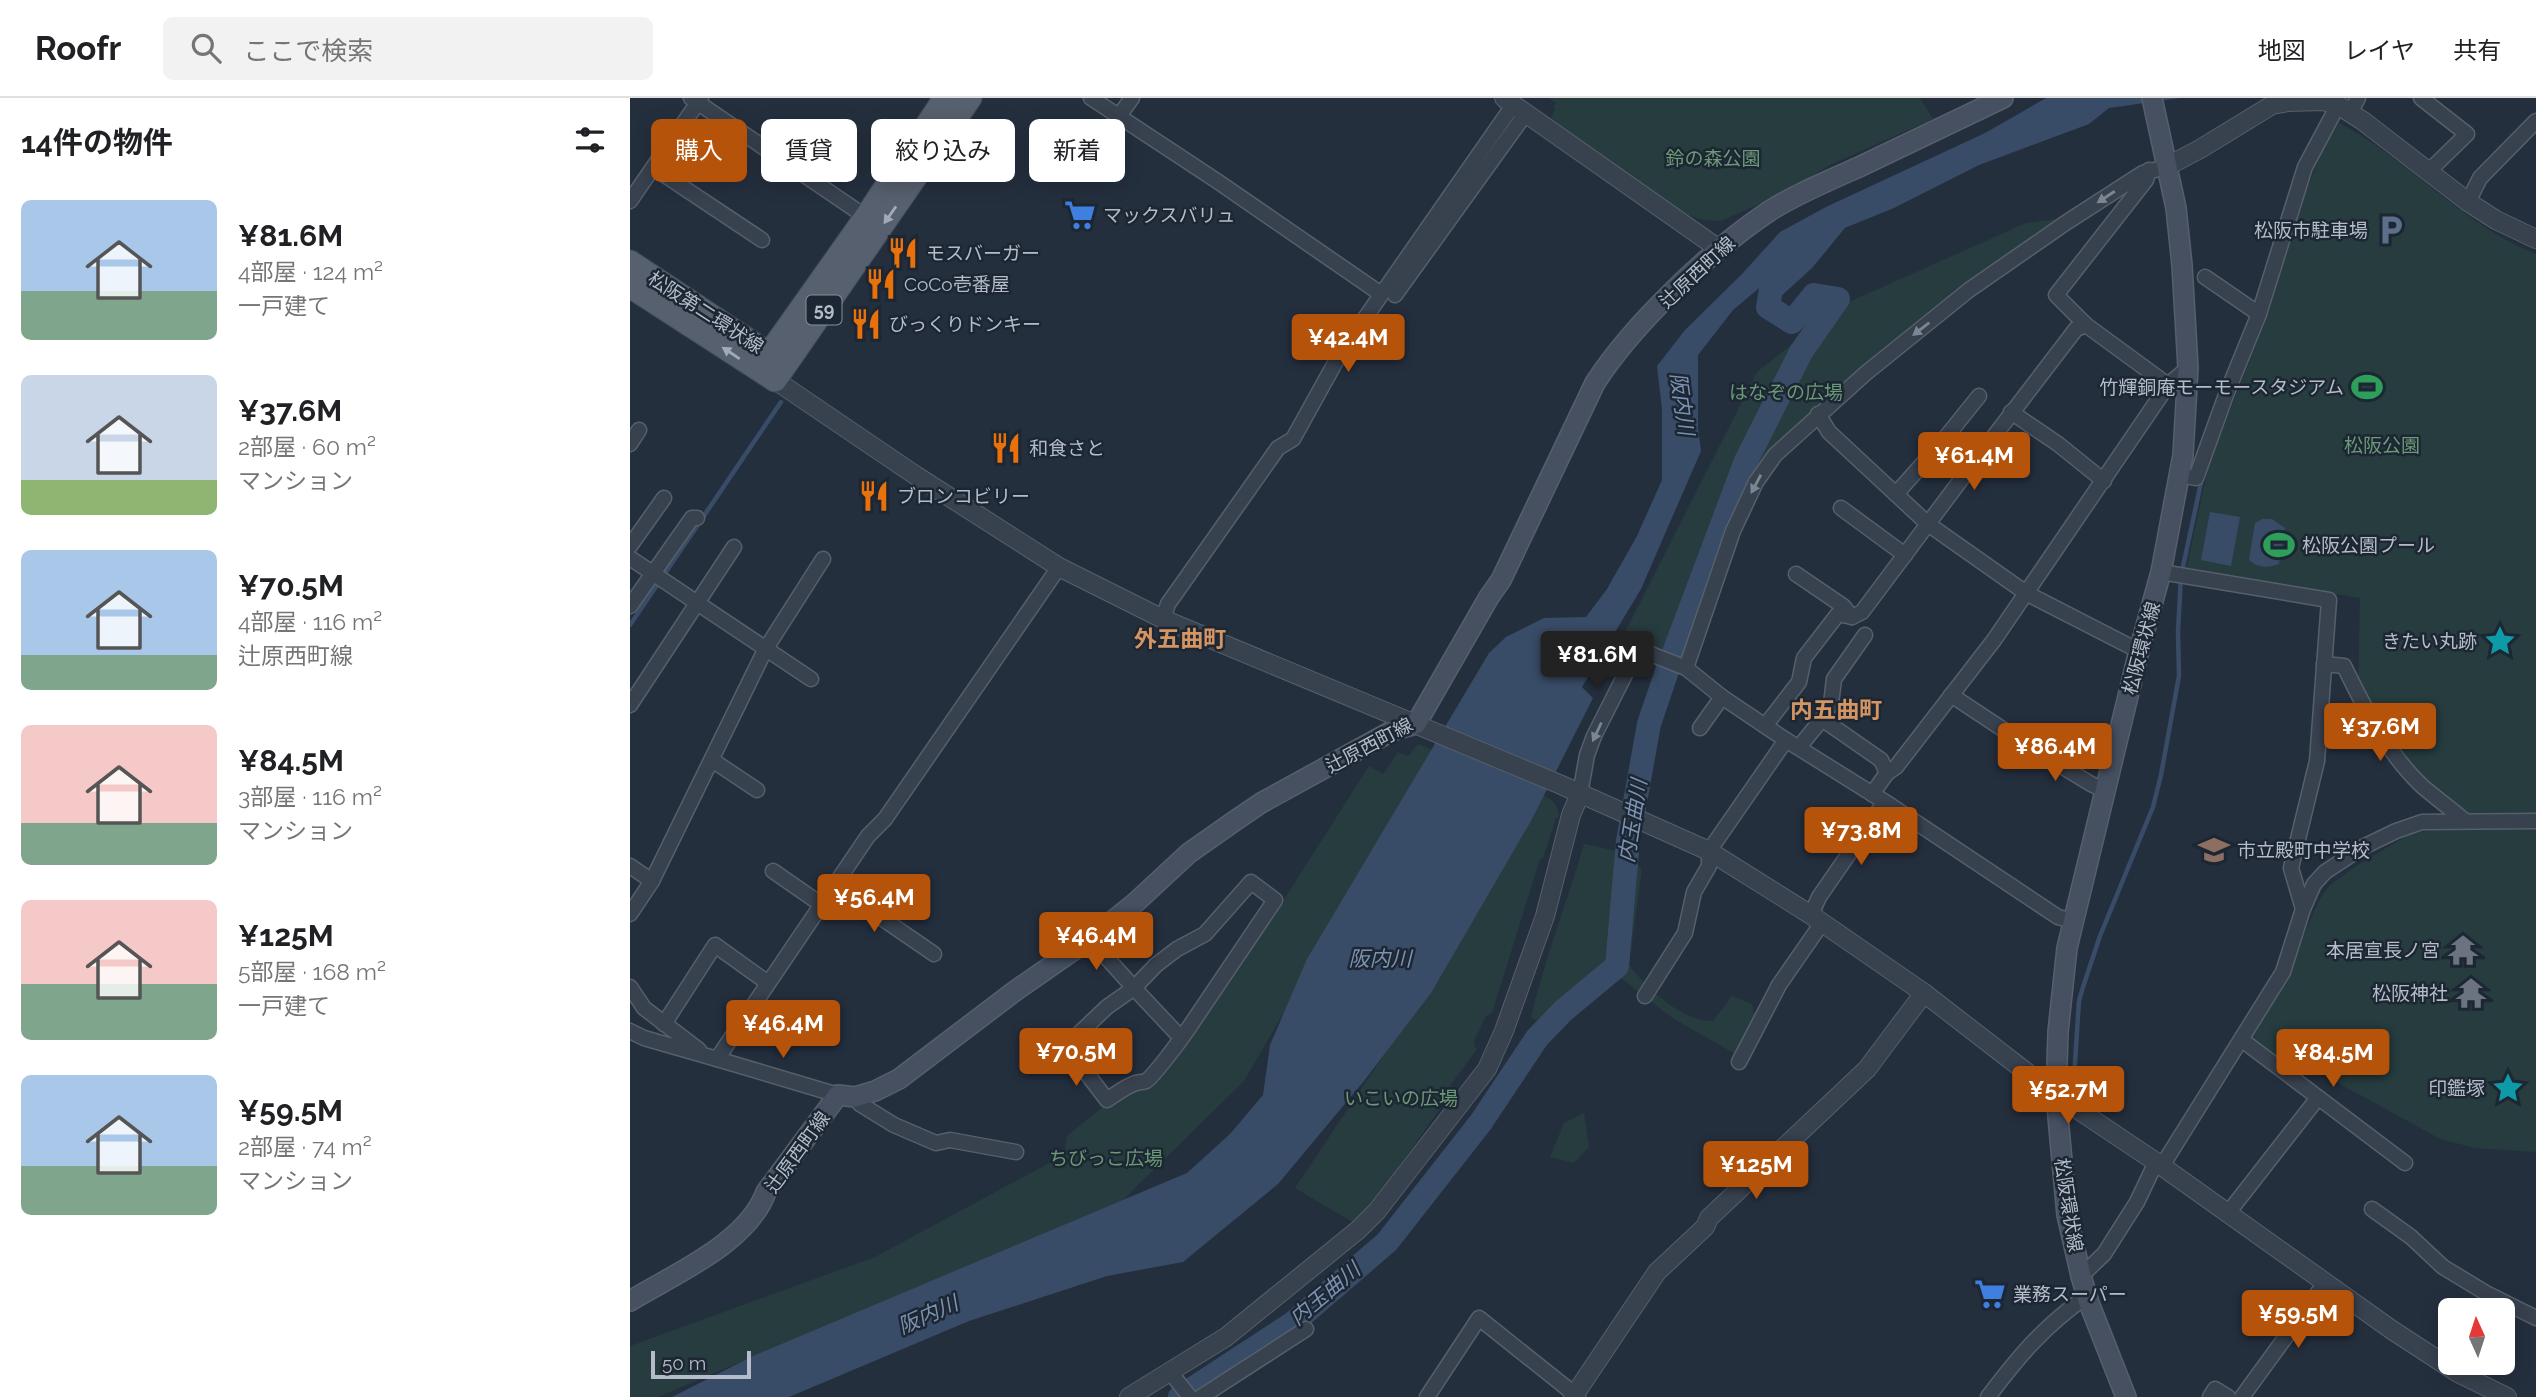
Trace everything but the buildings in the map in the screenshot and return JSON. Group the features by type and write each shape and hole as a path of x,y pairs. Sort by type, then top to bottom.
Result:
{"main road":[{"name":"松阪第二環状線","path":"630,262 769,354 866,217 945,98"},
{"name":"松阪第二環状線","path":"630,286 775,380 970,98"},
{"name":"辻原西町線","path":"630,1301 722,1245 743,1227 763,1201 766,1192 846,1096 875,1091 899,1079 1094,936 1189,853 1252,809 1392,731 1416,724 1501,580 1599,377 1661,304 1719,249 1769,211 2003,98"},
{"name":"松阪環状線","path":"2126,1397 2081,1276 2067,1215 2056,1096 2063,976 2073,921 2161,572 2183,455 2188,368 2176,208 2159,163 2152,98"}],"street":[{"path":"1091,98 1388,294"},
{"path":"1119,116 1132,98"},
{"path":"2421,98 2467,134 2429,172"},
{"path":"684,119 696,99 866,217"},
{"path":"1682,666 1733,531 1756,482 1775,455 1818,414 1969,290 2067,222 2159,163 2200,149 2272,105 2315,102 2345,105 2468,202 2496,220 2536,239"},
{"path":"1163,619 1168,604 1278,447 1293,439 1340,354 1388,294 1515,105 1719,249"},
{"path":"2179,475 2196,478 2259,314 2305,167 2345,105"},
{"path":"2468,202 2480,178 2536,121"},
{"path":"2159,163 2056,295 2086,325 2168,385"},
{"path":"630,201 651,172"},
{"path":"675,182 762,240"},
{"path":"2205,277 2259,314"},
{"path":"1765,726 1799,682 1804,658 1838,614 1852,617 1862,612 2076,328 2086,325"},
{"path":"769,354 775,380 915,475 1059,567 1163,619 1559,783 1709,851 1816,919 1924,993 2056,1096 2159,1164 2435,1359 2507,1397"},
{"path":"1739,1062 1816,919 1819,897 1878,798 1887,773 1896,767 1994,640 2168,385 2188,368"},
{"path":"1896,494 1979,396"},
{"path":"2011,412 2058,443 2104,481"},
{"path":"1818,414 1829,432 1928,524 2026,593 2139,651"},
{"path":"630,444 639,430"},
{"path":"1942,442 1972,466"},
{"path":"630,547 664,498"},
{"path":"1842,508 1905,555"},
{"path":"630,606 659,578 692,518 697,517"},
{"path":"630,705 734,547"},
{"path":"630,558 811,679"},
{"path":"630,914 652,881 765,650 823,559"},
{"path":"711,1057 768,983 868,836 885,819 1059,567"},
{"path":"2161,572 2329,600 2317,761 2291,868 2302,909"},
{"path":"1797,574 1843,606 1852,617"},
{"path":"1804,741 1831,704 1834,679 1865,635"},
{"path":"1129,1397 1180,1385 1227,1337 1358,1230 1377,1211 1487,1069 1504,1031 1545,916 1571,815 1580,794 1587,755 1638,649 1682,666 1786,740 1890,805 2058,917 2073,921"},
{"path":"2324,664 2344,666 2365,711 2402,764 2423,786 2465,821"},
{"path":"1951,695 2019,740 2106,791"},
{"path":"1700,728 1722,697"},
{"path":"1822,719 1881,760 1887,773"},
{"path":"1645,996 1685,933 1694,892 1709,866 1709,851 1786,740"},
{"path":"712,760 757,790"},
{"path":"2081,1276 2105,1254 2159,1164 2284,972 2302,909 2314,884 2325,872 2362,847 2422,822 2536,821"},
{"path":"630,866 652,881"},
{"path":"773,871 822,905"},
{"path":"1251,882 1275,900 1154,1074 1107,1100 1066,1046 1107,1007 1134,988 1156,965 1205,933 1251,882"},
{"path":"835,886 934,954"},
{"path":"1094,936 1098,948 1181,1038"},
{"path":"664,1024 715,945 768,983"},
{"path":"630,987 644,1008 711,1057"},
{"path":"1427,1397 1479,1318 1575,1396 1657,1272 1867,1069 1924,993"},
{"path":"630,1031 644,1038 846,1096 894,1125 936,1143 950,1140 1016,1152"},
{"path":"2242,1040 2405,1163"},
{"path":"2228,1213 2317,1099"},
{"path":"2372,1209 2410,1237 2443,1268 2536,1318"},
{"path":"2242,1397 2325,1283"},
{"path":"1988,1397 2035,1338 2057,1317 2087,1296"},
{"path":"1201,1397 1306,1329"},
{"path":"2210,1397 2216,1389 2228,1397"}],"green space":[{"name":"鈴の森公園","path":"1549,98 1920,98 1933,119 1830,165 1780,195 1716,221 1684,213 1550,120 1556,103"},
{"name":"松阪公園","path":"2339,123 2389,155 2484,226 2509,242 2536,254 2536,813 2468,814 2402,761 2358,686 2360,598 2186,570 2209,463 2268,315 2299,208 2324,147"},
{"name":"はなぞの広場","path":"2063,218 1773,451 1684,657 1679,659 1638,643 1621,640 1757,372 1840,306 2026,223"},
{"name":"ちびっこ広場","path":"1418,744 1436,751 1244,1081 1123,1200 658,1397 630,1397 630,1346 875,1257 1064,1155 1067,1136 1105,1105 1136,1088 1200,1020 1283,901 1369,766 1383,774 1398,752 1408,756"},
{"name":"いこいの広場","path":"1539,793 1553,802 1559,817 1556,818 1543,858 1540,859 1492,1013 1486,1016 1474,1041 1477,1049 1442,1097 1439,1110 1371,1206 1354,1223 1295,1188 1434,980"},
{"path":"2437,828 2536,829 2536,1152 2475,1148 2440,1139 2324,1075 2312,1073 2300,1076 2252,1042 2251,1036 2288,972 2319,900 2329,886 2356,866 2408,835"},
{"path":"1626,832 1638,836 1632,858 1642,870 1629,965 1645,984 1666,1002 1701,1020 1713,1021 1732,996 1752,1004 1755,1020 1737,1055 1671,1017 1611,970 1595,969 1537,1020 1531,1017 1584,844 1617,851"},
{"path":"1584,1113 1589,1147 1574,1163 1550,1157 1564,1123"}],"water":[{"name":"阪内川","path":"2046,98 2180,98 2109,108 2089,124 1979,165 1894,208 1837,231 1795,258 1733,310 1698,355 1698,428 1701,451 1641,589 1582,687 1593,698 1531,821 1431,993 1364,1081 1278,1184 1183,1262 1107,1276 969,1321 789,1397 672,1397 753,1356 1187,1173 1230,1134 1263,1095 1270,1045 1307,959 1489,653 1506,637 1544,618 1586,617 1607,589 1637,536 1662,480 1662,409 1657,366 1685,330 1780,232 1826,207 1985,133"},
{"path":"2210,512 2240,517 2231,566 2201,560"},
{"path":"2262,519 2272,519 2285,528 2279,564 2263,566 2249,560 2255,523"}],"waterway":[{"name":"内玉曲川","path":"1180,1397 1293,1323 1387,1242 1481,1122 1537,1038 1563,1011 1617,966 1628,841 1649,724 1746,461 1801,352 1838,299 1814,295 1792,322 1768,307 1771,289 1804,259 1836,220"},
{"path":"630,625 781,402"},
{"path":"2074,1078 2079,1001 2083,987 2100,936 2153,807 2161,775 2179,676 2181,576 2202,478"}],"place":[{"name":"マックスバリュ","path":"1080,215"},
{"name":"松阪市駐車場","path":"2391,230"},
{"name":"モスバーガー","path":"903,253"},
{"name":"CoCo壱番屋","path":"881,284"},
{"name":"びっくりドンキー","path":"866,324"},
{"name":"竹輝銅庵モーモースタジアム","path":"2367,387"},
{"name":"和食さと","path":"1006,448"},
{"name":"ブロンコビリー","path":"874,496"},
{"name":"松阪公園プール","path":"2279,545"},
{"name":"きたい丸跡","path":"2500,641"},
{"name":"市立殿町中学校","path":"2214,850"},
{"name":"本居宣長ノ宮","path":"2463,950"},
{"name":"松阪神社","path":"2471,993"},
{"name":"印鑑塚","path":"2508,1088"},
{"name":"業務スーパー","path":"1990,1294"}],"district":[{"name":"外五曲町","path":"1180,639"},
{"name":"内五曲町","path":"1836,710"}]}
